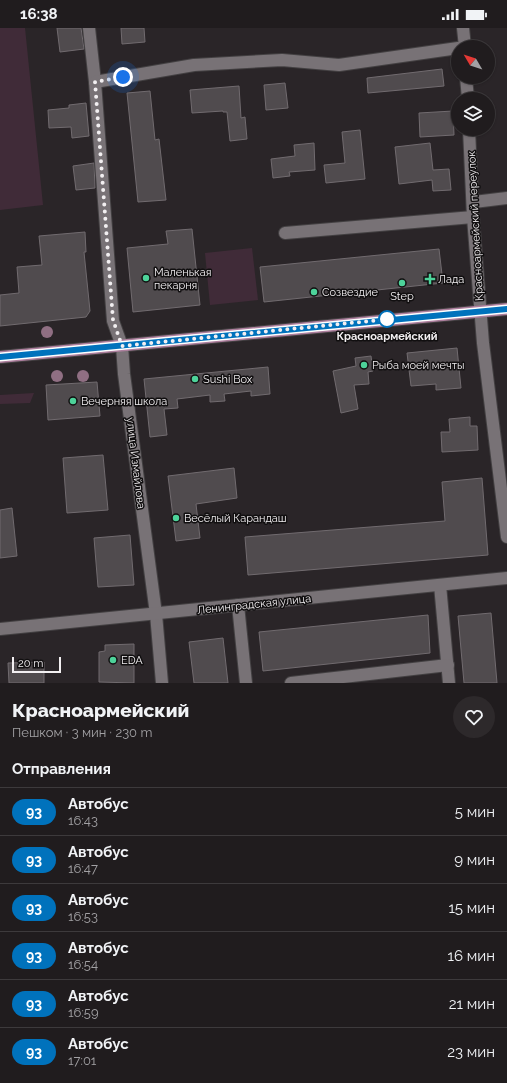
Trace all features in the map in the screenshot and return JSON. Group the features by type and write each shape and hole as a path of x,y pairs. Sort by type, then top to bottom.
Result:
{"main road":[{"path":"0,357 507,309"}],"street":[{"name":"улица Измайлова","path":"88,28 95,82 113,320 122,346 124,374 156,614 162,683"},
{"path":"463,28 464,40"},
{"path":"95,82 194,65 282,60 339,65 451,49"},
{"name":"Красноармейский переулок","path":"469,136 474,202 473,217 480,311 507,537"},
{"path":"474,202 507,198"},
{"path":"285,233 473,217"},
{"name":"Ленинградская улица","path":"0,630 507,578"},
{"path":"440,585 449,683"},
{"path":"238,605 246,683"},
{"path":"291,683 448,665"}],"shaded area":[{"path":"0,28 25,28 43,205 0,210"},
{"path":"252,248 258,300 210,305 205,253"},
{"path":"34,393 30,403 0,404 0,395"}],"building":[{"path":"57,28 81,28 84,49 60,52"},
{"path":"121,28 144,28 145,42 122,44"},
{"path":"442,69 444,86 368,93 367,78"},
{"path":"285,83 288,108 266,110 264,85"},
{"path":"239,86 241,118 245,117 247,139 230,141 227,112 192,113 190,90"},
{"path":"150,91 155,140 159,139 166,200 138,202 127,93"},
{"path":"86,103 89,136 72,138 71,127 49,128 48,110 69,108 69,105"},
{"path":"451,111 451,135 420,137 419,113"},
{"path":"360,130 365,179 326,183 324,165 345,163 342,132"},
{"path":"314,143 315,170 289,172 290,176 273,178 271,159 295,156 294,145"},
{"path":"430,143 433,170 449,169 451,190 433,191 432,180 399,184 395,147"},
{"path":"94,163 95,188 76,190 73,166"},
{"path":"192,229 200,305 133,312 127,248 168,244 166,231"},
{"path":"85,232 86,252 84,252 90,311 86,317 0,326 0,295 19,293 17,267 42,265 39,236"},
{"path":"439,249 443,283 264,302 260,267"},
{"path":"457,348 461,388 436,390 436,384 411,386 407,353"},
{"path":"371,356 373,371 368,372 369,384 354,385 358,409 341,413 333,371 356,366 355,358"},
{"path":"268,367 270,394 251,396 251,391 224,394 225,401 210,402 210,395 177,399 178,408 164,409 167,435 150,437 144,379"},
{"name":"Вечерняя школа","path":"97,382 100,416 48,420 46,385"},
{"path":"470,417 470,426 477,426 478,450 442,452 441,432 450,432 449,419"},
{"path":"103,455 108,510 67,513 63,458"},
{"path":"234,468 237,498 196,504 200,538 176,541 168,476"},
{"path":"482,478 488,555 248,575 245,537 445,521 442,482"},
{"path":"12,508 17,556 0,558 0,510"},
{"path":"130,535 134,585 98,587 94,538"},
{"path":"491,613 497,683 464,683 458,616"},
{"path":"428,615 430,653 263,671 259,632"},
{"path":"223,638 228,683 194,683 189,642"},
{"path":"134,644 134,683 99,682 99,652 105,651 105,645"},
{"path":"44,662 44,683 9,683 8,663"}],"bus line":[{"name":"93","path":"0,357 507,309"}],"place":[{"name":"Маленькая пекарня","path":"146,278"},
{"name":"Лада","path":"430,279"},
{"name":"Step","path":"402,283"},
{"name":"Созвездие","path":"314,292"},
{"name":"Красноармейский","path":"387,319"},
{"name":"Рыба моей мечты","path":"364,365"},
{"name":"Sushi Box","path":"195,379"},
{"name":"Вечерняя школа","path":"73,401"},
{"name":"Весёлый Карандаш","path":"176,518"},
{"name":"EDA","path":"113,660"}],"route":[{"path":"123,77 95,82 113,320 122,346 390,319 387,319"}]}
